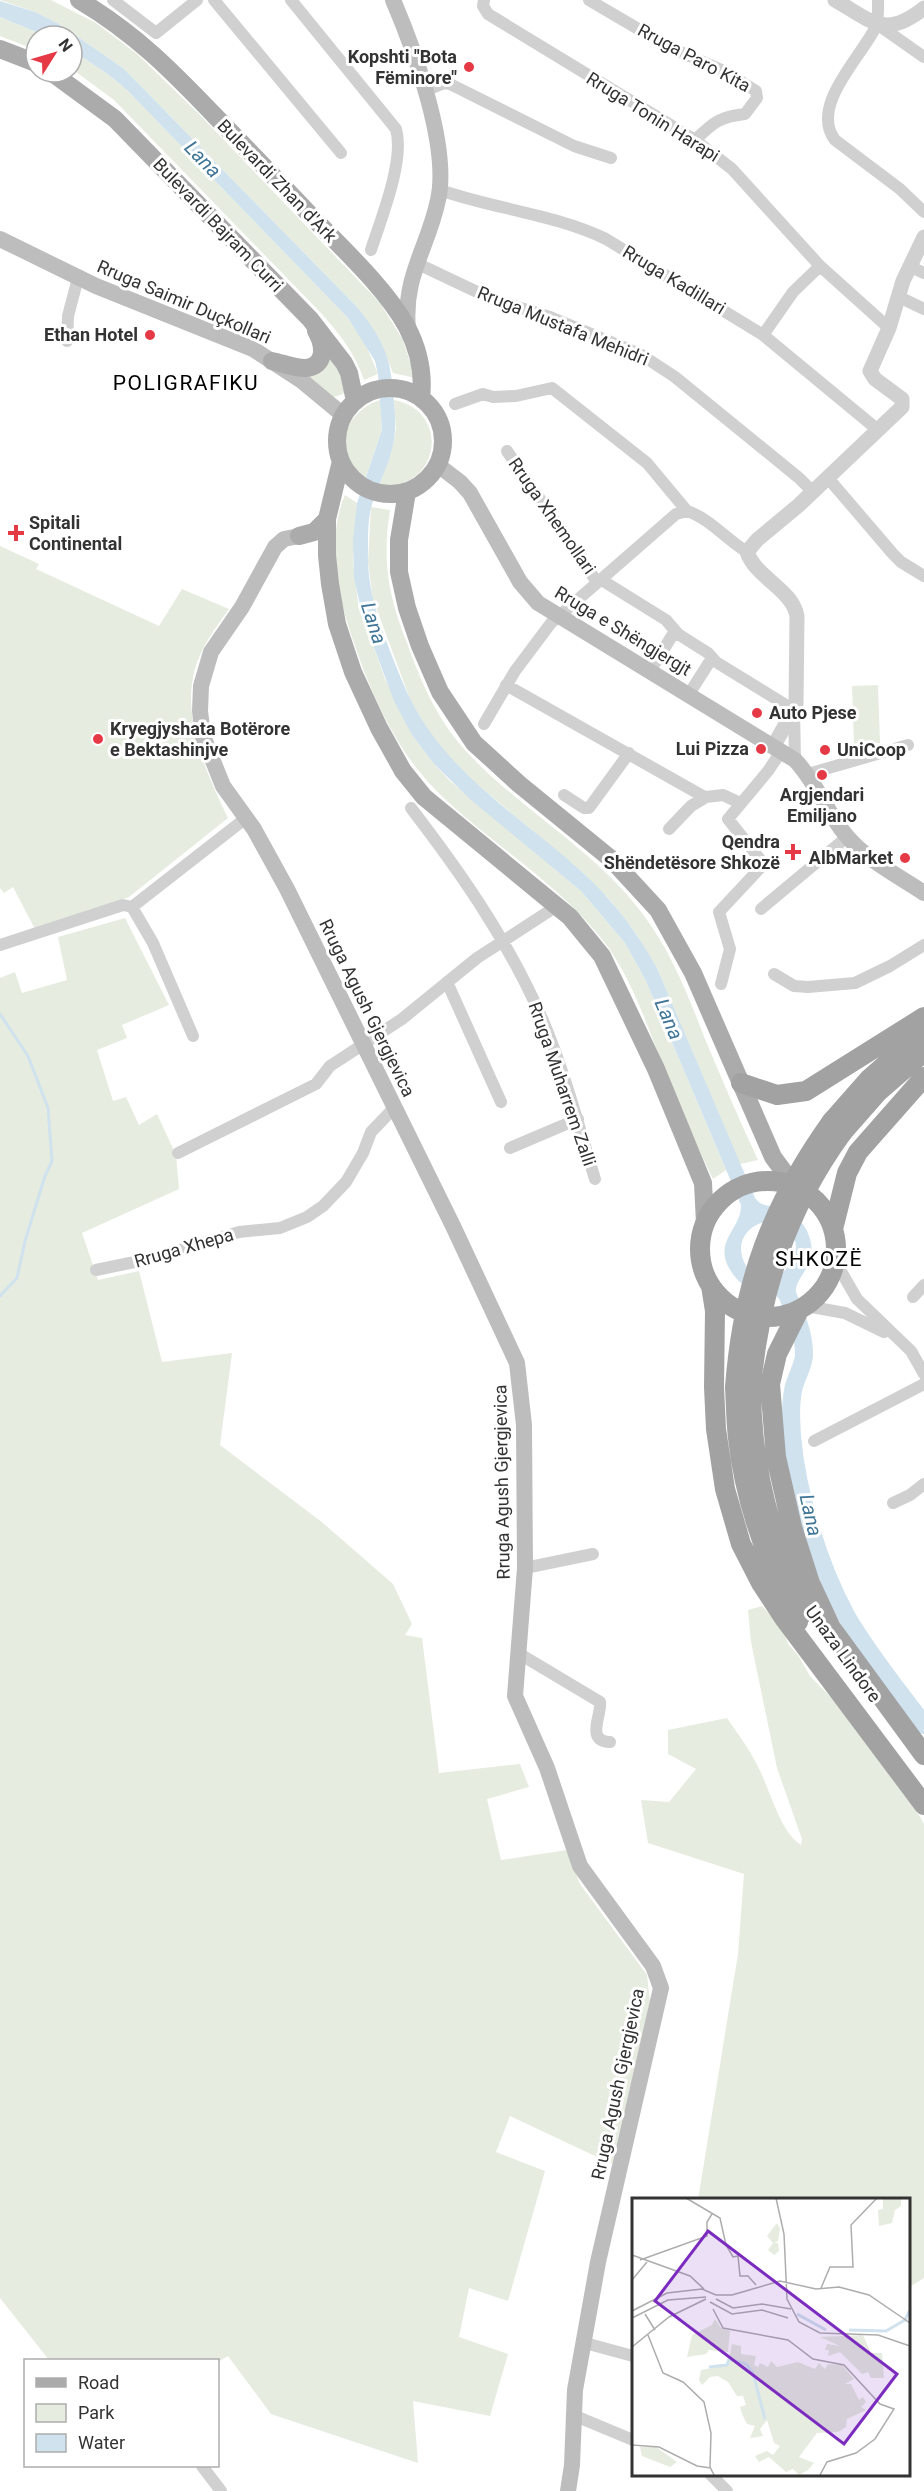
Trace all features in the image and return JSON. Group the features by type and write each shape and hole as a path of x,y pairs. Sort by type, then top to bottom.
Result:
{"highway":[{"path":"741,1083 777,1095 806,1091 924,1017"},
{"path":"837,1127 874,1074 924,1031"},
{"path":"743,1387 739,1341 762,1247 781,1203 804,1161 837,1127 924,1052"},
{"path":"833,1229 847,1173 858,1152 924,1077"},
{"path":"924,1755 831,1628 803,1564 782,1486 771,1420 772,1370 794,1315 819,1295 829,1280 835,1261 836,1246 833,1229 826,1214 815,1200 801,1190 785,1183 768,1181 741,1187 719,1202 705,1223 700,1252 716,1311 714,1387 717,1438 725,1489 741,1544 761,1583 784,1618 924,1805"},
{"path":"711,1286 723,1300 738,1310 755,1316 794,1315"},
{"name":"Unaza Lindore","path":"743,1387 738,1437 749,1498 772,1566 796,1618 818,1655 924,1800"},
{"name":"Unaza Lindore","path":"743,1387 769,1516 791,1575 821,1629 924,1766"}],"main road":[{"name":"Bulevardi Zhan d'Ark","path":"79,0 106,16 141,42 170,69 278,180 393,306 408,330 423,372 413,394"},
{"path":"393,0 426,91 436,132 440,190 436,210 410,283 406,309 408,330"},
{"path":"0,49 24,58"},
{"name":"Bulevardi Bajram Curri","path":"67,84 115,119 309,319 344,363 355,403"},
{"name":"Rruga Saimir Duçkollari","path":"0,239 78,278 245,345 309,387 355,403"},
{"path":"374,284 394,290 402,289 410,283"},
{"path":"272,361 307,368 320,360 323,344 309,319"},
{"path":"340,461 352,478 368,490 388,494 407,492 419,486 438,465 443,446 442,429 437,417 413,394 382,388 355,403 338,434 340,461 327,519 327,555 336,624 352,672 387,746 403,771 424,797 556,906 588,936 602,956 656,1069 703,1184 705,1223"},
{"name":"Rruga e Shëngjergjt","path":"438,465 470,493 527,592 542,607 784,752 808,774 847,837 859,850 924,892"},
{"path":"407,492 399,540 399,572 407,608 440,692 474,743 611,860 658,910 693,973 773,1157 801,1190"},
{"path":"299,536 314,531 327,519"},
{"path":"299,536 327,555"},
{"name":"Rruga Agush Gjergjevica","path":"299,536 284,539 275,547 242,607 211,652 203,673 200,711 203,736 223,786 246,818 287,889 395,1107 517,1363 524,1425 525,1568 515,1696 547,1768 580,1866 653,1966 661,1988 598,2262 575,2390 572,2465 568,2491"}],"street":[{"path":"113,0 156,33 197,0"},
{"path":"214,0 341,153"},
{"path":"291,0 396,129 399,146 390,191 371,250"},
{"name":"Rruga Tonin Harapi","path":"484,0 483,6 488,14 695,140 732,169 820,266 889,328"},
{"name":"Rruga Paro Kita","path":"589,0 669,47 726,72 756,91 757,98 745,114 726,116 710,126 695,140"},
{"path":"835,0 877,24 924,57"},
{"path":"878,0 877,24 841,80 831,107 830,129 835,140 900,189 924,212"},
{"path":"877,24 886,26 901,24 924,8"},
{"path":"426,91 444,83 450,84 574,146 611,158"},
{"name":"Rruga Kadillari","path":"440,190 482,204 526,213 594,233 763,335 878,430"},
{"path":"752,546 813,492 900,409 904,401 870,374 871,366 889,328 909,266 924,237"},
{"name":"Rruga Mustafa Mehidri","path":"416,263 492,298 550,317 646,357 675,377 813,492"},
{"path":"763,335 793,292 820,266"},
{"path":"909,266 924,273"},
{"path":"67,341 66,325 69,306 78,278"},
{"path":"899,297 924,309"},
{"path":"455,404 483,394 493,397 516,396 552,388 640,456 682,502 687,511 695,514 733,543 752,546"},
{"name":"Rruga Xhemollari","path":"507,451 599,580"},
{"path":"828,478 901,562 924,576"},
{"name":"Rruga Xhemollari","path":"484,724 506,685 532,647 558,616 676,514 687,511"},
{"path":"721,984 730,949 719,912 761,867 762,862 728,819 784,752 796,697 796,609 753,564 752,546"},
{"path":"599,580 666,620 675,631 712,658 794,710"},
{"path":"650,670 675,631"},
{"path":"689,694 712,658"},
{"path":"506,685 706,797"},
{"path":"784,752 794,710"},
{"path":"808,774 908,745"},
{"path":"564,795 584,808 589,808 629,753"},
{"path":"669,829 691,806 706,797 723,795 740,803"},
{"name":"Rruga Muharrem Zalli","path":"411,808 466,881 503,941 543,1022 578,1119 595,1179"},
{"path":"132,907 246,818"},
{"path":"760,909 847,837"},
{"path":"0,945 123,905 132,907 153,943 193,1036"},
{"path":"178,1153 316,1084 330,1066 402,1019 447,982 556,906"},
{"path":"774,974 794,986 855,983 890,966 924,945"},
{"path":"447,982 501,1102"},
{"name":"Rruga Xhepa","path":"96,1270 154,1258 239,1232 280,1228 308,1217 346,1182 363,1153 371,1132 395,1107"},
{"path":"510,1148 578,1119"},
{"path":"835,1261 857,1299 911,1351 924,1374"},
{"path":"913,1297 924,1285"},
{"path":"794,1315 845,1313 894,1336"},
{"path":"814,1441 924,1384"},
{"path":"893,1503 910,1495 924,1484"},
{"path":"525,1568 593,1554"},
{"path":"518,1653 600,1702 601,1711 595,1730 597,1736 610,1742"},
{"path":"585,2343 632,2356"},
{"path":"573,2415 632,2440"},
{"path":"203,2467 221,2491"},
{"path":"711,2476 727,2491"}],"green space":[{"path":"0,0 51,0 96,23 137,54 198,113 380,303 403,340 415,378 393,373 379,339 358,308 123,68 84,41 84,24 59,24 35,12"},
{"path":"0,17 24,27 24,45 0,36"},
{"path":"84,58 127,90 348,318 365,343 378,374 364,380 346,344 320,312 114,100 84,78"},
{"path":"327,350 346,387 343,394 334,397 298,372"},
{"path":"380,400 382,430 365,479 347,459 344,447 345,435 357,414"},
{"path":"394,400 413,407 425,419 431,434 431,449 426,464 415,476 400,484 379,485 391,453 396,429"},
{"path":"345,495 357,503 353,562 358,602 385,679 412,735 450,781 581,891 625,943 646,981 726,1170 713,1179 635,994 608,947 572,906 467,819 429,783 398,742 386,720 356,649 340,594 335,543 340,510"},
{"path":"371,507 390,510 387,562 391,593 412,658 438,713 455,738 486,772 579,849 623,890 642,913 662,943 678,974 758,1160 740,1164 657,968 637,935 611,901 583,873 460,770 426,728 410,699 373,599 368,562"},
{"name":"Kryegjyshata Botërore e Bektashinjve","path":"0,546 39,564 36,569 159,626 182,589 229,609 201,653 195,669 191,706 198,745 228,818 129,897 36,931 13,887 4,893 0,888"},
{"path":"878,685 880,743 854,744 852,686"},
{"path":"125,918 169,1005 122,1025 127,1038 97,1050 113,1101 126,1097 139,1125 157,1114 176,1155 179,1189 82,1233 98,1280 139,1271 162,1362 232,1353 220,1445 323,1523 393,1584 412,1624 405,1635 422,1638 439,1773 520,1764 529,1787 487,1799 501,1860 567,1850 580,1884 647,1975 650,2002 612,2164 510,2116 496,2152 545,2171 508,2301 469,2288 459,2337 508,2354 490,2416 413,2401 418,2463 271,2414 228,2356 219,2361 219,2359 48,2359 0,2298 0,978 15,972 22,993 67,980 58,937"},
{"path":"762,1606 783,1629 788,1644 798,1655 810,1676 849,1716 913,1805 924,1824 924,2278 909,2287 909,2198 698,2198 738,1954 744,1874 648,1843 641,1800 669,1802 696,1769 668,1754 668,1730 727,1718 762,1774 781,1820 793,1838 801,1845 802,1839 777,1768 751,1642 748,1610"}],"water":[{"path":"0,1 35,12 59,24 24,24 24,27 0,17"},
{"path":"84,41 123,68 358,308 381,342 391,375 395,428 391,453 370,513 368,567 378,618 403,683 418,713 437,741 458,765 481,788 582,872 614,905 641,942 657,968 755,1198 762,1204 790,1212 806,1228 811,1243 811,1258 797,1285 796,1298 783,1304 773,1294 741,1283 728,1266 725,1246 737,1222 741,1205 646,981 625,943 581,891 471,800 434,764 412,735 394,701 363,618 354,578 353,541 357,503 382,430 375,361 348,318 127,90 84,58","holes":["768,1221 788,1232 794,1239 796,1249 795,1255 782,1273 749,1270 744,1262 741,1247 746,1233"]}],"waterway":[{"path":"0,1014 28,1056 48,1108 52,1161 45,1176 25,1241 17,1278 0,1296"},
{"name":"Lana","path":"782,1282 797,1318 804,1347 803,1360 794,1386 791,1423 799,1482 811,1529 827,1575 847,1617 874,1659 924,1725"}],"place":[{"name":"Kopshti \"Bota Fëminore\"","path":"469,67"},
{"name":"Ethan Hotel","path":"150,335"},
{"name":"Spitali Continental","path":"16,533"},
{"name":"Auto Pjese","path":"757,713"},
{"name":"Kryegjyshata Botërore e Bektashinjve","path":"98,739"},
{"name":"Lui Pizza","path":"761,749"},
{"name":"UniCoop","path":"825,750"},
{"name":"Argjendari Emiljano","path":"822,775"},
{"name":"Qendra Shëndetësore Shkozë","path":"793,852"},
{"name":"AlbMarket","path":"905,858"}],"district":[{"name":"POLIGRAFIKU","path":"186,383"},
{"name":"SHKOZË","path":"819,1259"}]}
